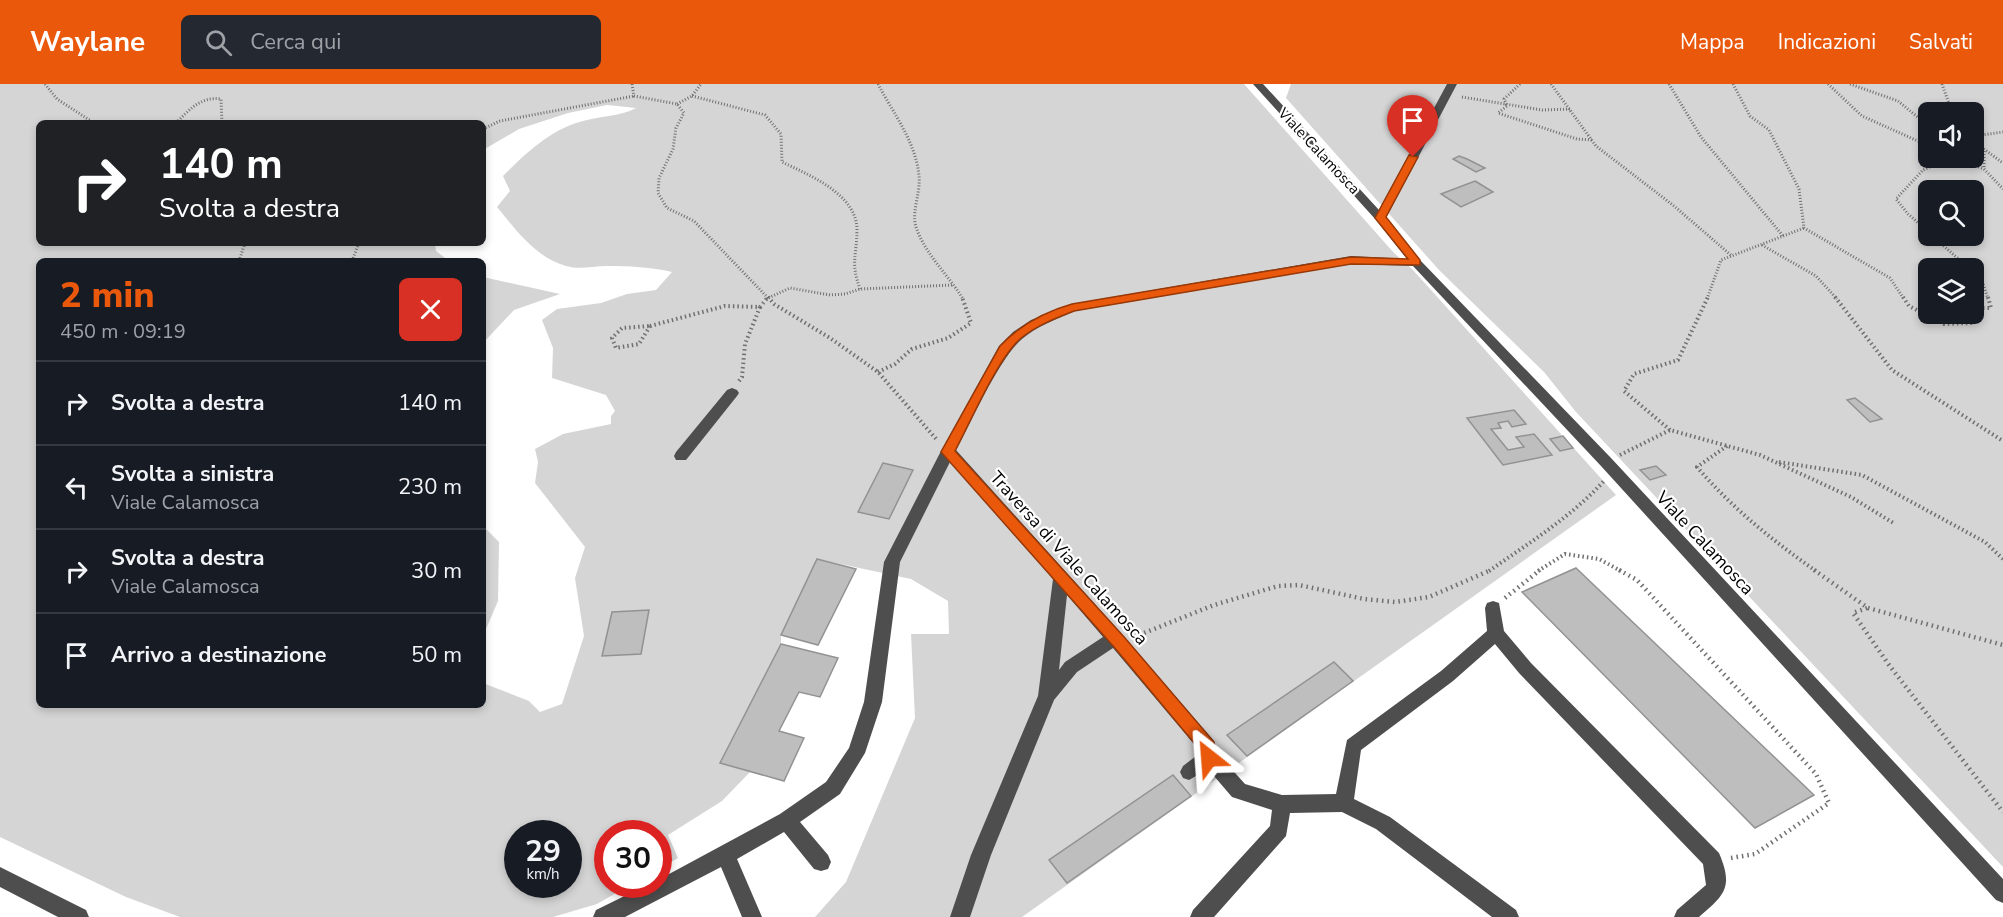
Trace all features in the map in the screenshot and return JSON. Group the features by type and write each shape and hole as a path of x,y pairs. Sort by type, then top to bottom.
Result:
{"street":[{"name":"Viale Calamosca","path":"1258,84 1380,218 1416,263 1609,467 2003,893"},
{"path":"1380,218 1452,84"},
{"path":"603,917 726,855 787,820 833,788 856,753 873,702 892,562 1004,349 1018,335 1052,315 1072,308 1351,260 1416,263"},
{"path":"681,456 732,393"},
{"name":"Traversa di Viale Calamosca","path":"948,452 1117,640 1208,747 1209,758 1239,791 1282,804 1344,803"},
{"path":"960,917 981,855 1047,696 1061,577"},
{"path":"1493,608 1496,633 1525,668 1712,861 1716,889 1684,917"},
{"path":"1496,633 1447,676 1353,746 1344,803 1383,823 1509,917"},
{"path":"1047,696 1071,667 1117,640"},
{"path":"1189,772 1209,758"},
{"path":"1200,917 1279,830 1282,804"},
{"path":"787,820 821,862"},
{"path":"726,855 752,917"},
{"path":"0,878 79,917"}],"path":[{"path":"45,84 57,99 89,120"},
{"path":"632,84 634,96"},
{"path":"486,128 500,121 634,96 677,104 692,96 701,84"},
{"path":"878,84 888,104 906,130 919,174 920,193 915,226 931,257 963,298 971,323 948,338 912,349 895,364 878,372"},
{"path":"1507,106 1504,99 1520,84"},
{"path":"1551,84 1596,146 1732,256"},
{"path":"1669,84 1701,137 1783,236"},
{"path":"1733,84 1750,116 1769,130 1789,169 1798,189 1804,228"},
{"path":"1828,84 1863,116 1918,141"},
{"path":"1850,84 1898,101 1918,117"},
{"path":"1942,84 1950,102"},
{"path":"692,96 765,115 781,134 782,162 822,181 854,212 857,228 852,267 860,289"},
{"path":"1445,96 1542,110 1571,109"},
{"path":"179,120 194,105 212,97 221,99 221,120"},
{"path":"677,104 684,113 676,128 673,149 659,178 658,193 667,208 694,221 742,268 767,298 878,372 948,452"},
{"path":"1507,106 1498,113 1577,139 1592,140"},
{"path":"1984,135 2003,132"},
{"path":"1984,151 2003,163"},
{"path":"1918,223 1896,199 1928,168"},
{"path":"1984,169 2003,189"},
{"path":"1804,228 1721,260 1710,293 1678,360 1634,374 1624,391 1670,430 1772,461 1851,497 1895,524"},
{"path":"1804,228 1890,278 1909,306 1918,311"},
{"path":"1762,244 1816,276 1850,314 1892,370 2003,441"},
{"path":"1944,246 1957,258"},
{"path":"732,393 742,377 745,344 760,307 767,298 790,288 830,295 845,294 860,289 953,285"},
{"path":"1984,286 1991,308 1984,308"},
{"path":"650,326 639,344 616,348 612,338 622,328 650,326 725,306 760,307"},
{"path":"1117,640 1214,604 1278,586 1299,585 1364,599 1395,602 1429,597 1488,572 1590,496 1609,467 1670,430"},
{"path":"1727,446 1697,467 1720,494 1779,545 1868,608 2003,645"},
{"path":"1772,461 1862,475 1985,542 2003,560"},
{"path":"1493,608 1527,578 1565,554 1599,559 1637,580 1816,774 1829,803 1755,854 1712,861"},
{"path":"1868,608 1853,613 1889,665 2003,812"}],"shaded area":[{"path":"0,84 1244,84 1394,253 1412,269 1616,495 1022,917 815,917 846,882 915,718 911,634 949,634 948,601 911,579 817,559 781,635 781,644 720,763 750,772 722,801 672,832 672,820 594,820 594,898 607,898 597,904 553,917 180,917 126,897 0,837"},
{"path":"1291,84 2003,84 2003,867 1576,412 1544,372 1439,270 1286,98"},
{"path":"486,278 560,294 514,310 486,340"},
{"path":"486,529 499,542 498,601 486,629"},
{"path":"672,844 678,858 672,861"}],"building":[{"path":"1459,156 1485,168 1476,172 1453,159"},
{"path":"1475,181 1493,192 1461,207 1441,194"},
{"path":"1855,398 1882,419 1870,422 1847,400"},
{"path":"1514,410 1526,424 1512,427 1508,421 1498,423 1501,428 1491,429 1508,450 1524,447 1516,437 1534,434 1552,455 1503,465 1467,418"},
{"path":"1563,436 1573,448 1560,451 1550,439"},
{"path":"883,463 913,470 889,519 858,512"},
{"path":"1656,466 1666,475 1650,480 1640,470"},
{"path":"817,559 856,569 818,645 781,635"},
{"path":"1576,568 1814,795 1755,828 1522,592"},
{"path":"649,610 641,654 602,656 612,612"},
{"path":"781,644 838,658 820,697 799,692 779,731 804,738 784,781 720,763"},
{"path":"1334,662 1353,681 1247,756 1227,735"},
{"path":"1173,775 1191,796 1067,883 1049,860"}],"route":[{"path":"1209,758 1208,747 1119,643 948,452 1004,349 1018,335 1052,315 1072,308 1351,260 1416,263 1380,218 1413,157"}]}
